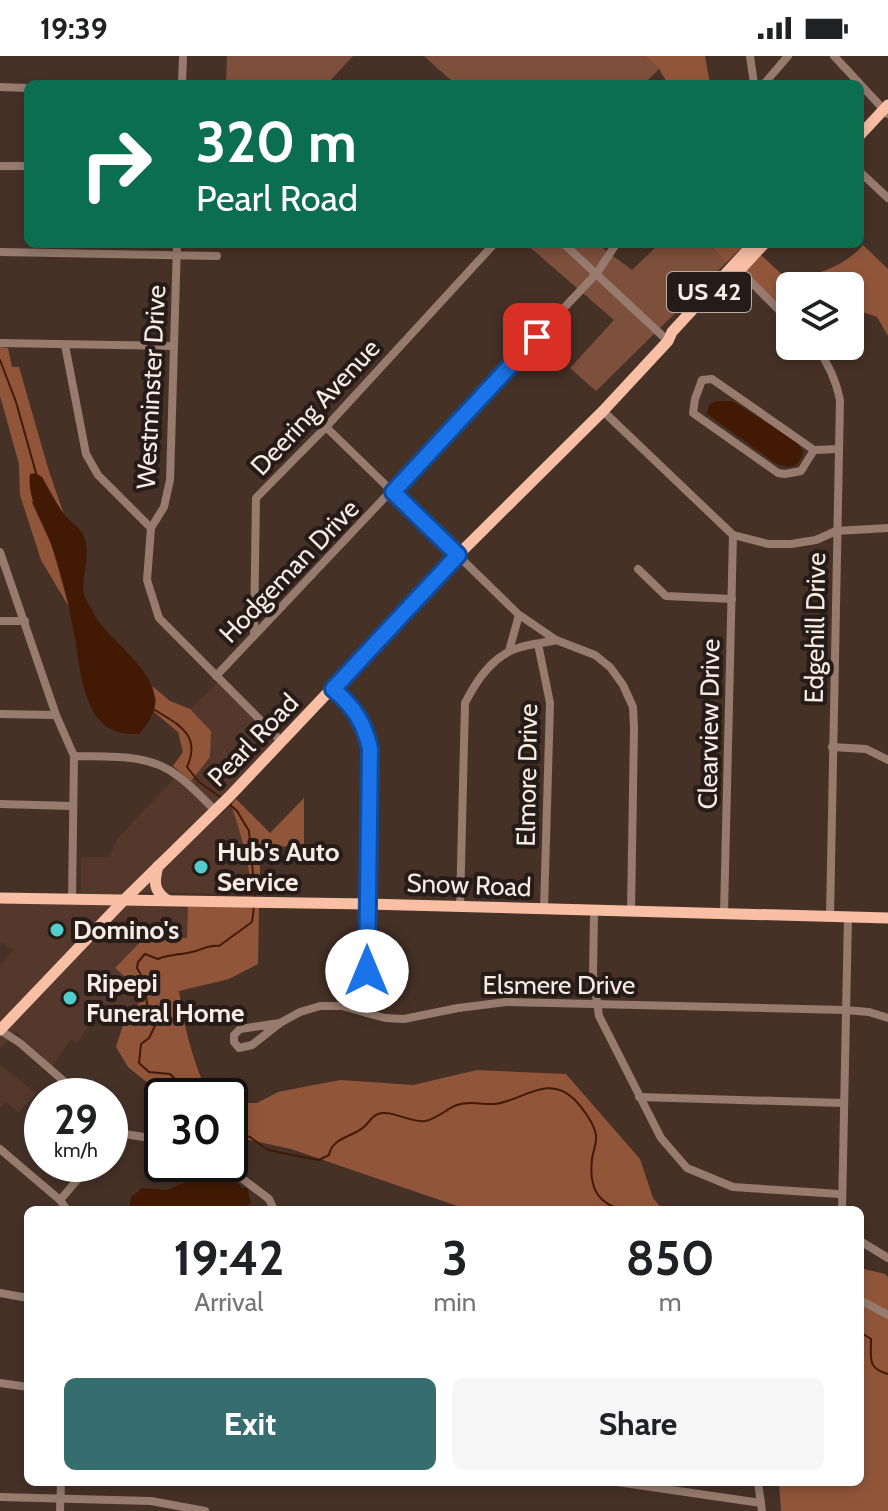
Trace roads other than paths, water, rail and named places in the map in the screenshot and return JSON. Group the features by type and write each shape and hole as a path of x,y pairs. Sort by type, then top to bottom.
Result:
{"main road":[{"path":"864,131 887,109"},
{"name":"Pearl Road","path":"0,1030 333,689 458,555 603,411 749,248"},
{"name":"Pearl Road","path":"668,341 677,337 760,248"},
{"path":"159,866 156,888 168,900"},
{"name":"Snow Road","path":"0,898 888,918"},
{"path":"85,899 93,903 99,913 95,931"}],"street":[{"path":"182,80 183,56"},
{"path":"750,56 753,80"},
{"path":"767,80 788,56"},
{"path":"834,56 858,80"},
{"path":"864,86 887,109"},
{"path":"0,87 24,88"},
{"path":"0,166 24,166"},
{"path":"864,176 888,198"},
{"name":"Westminster Drive","path":"151,528 164,507 170,480 177,248"},
{"name":"Deering Avenue","path":"254,634 256,498 326,427 490,248"},
{"path":"569,248 668,341"},
{"name":"Hodgeman Drive","path":"216,676 597,273 613,248"},
{"path":"0,252 217,256"},
{"path":"740,271 776,307"},
{"path":"0,343 173,346"},
{"path":"65,345 86,454 98,475 151,528 147,580 159,618 281,741"},
{"name":"Edgehill Drive","path":"826,360 837,383 840,400 830,917"},
{"path":"814,450 801,471 778,473 693,413 702,380 712,379 814,450 839,449"},
{"path":"603,411 733,535 768,544 791,544 816,540 836,531 888,528"},
{"path":"326,427 519,615 556,640 595,655 610,667 623,685 633,707 631,912"},
{"name":"Clearview Drive","path":"724,914 733,535"},
{"path":"0,552 56,715 74,756 72,899"},
{"path":"638,569 666,596 732,599"},
{"path":"509,651 519,615"},
{"path":"0,621 25,621"},
{"path":"460,907 465,703 476,681 497,659 509,651 556,640"},
{"name":"Elmore Drive","path":"538,644 550,703 544,909"},
{"path":"333,689 356,710 366,730 370,749 367,1013"},
{"path":"0,714 56,715"},
{"path":"832,747 866,749 888,760"},
{"path":"74,756 128,757 156,764 222,804"},
{"path":"0,804 73,806"},
{"path":"594,912 593,974 599,1016 661,1138 687,1168 733,1187 840,1194"},
{"path":"842,1206 848,917"},
{"name":"Elsmere Drive","path":"280,1023 240,1029 234,1035 234,1042 239,1048 248,1047 280,1023 320,1006 342,1006 404,1019 492,1003 845,1010 869,1012 888,1018"},
{"path":"0,1030 60,1078"},
{"path":"639,1097 843,1103"},
{"path":"0,1149 64,1206"},
{"path":"60,1200 76,1182"},
{"path":"248,1182 262,1192 272,1206"},
{"path":"864,1243 888,1258"},
{"path":"0,1293 24,1297"},
{"path":"864,1302 888,1315"},
{"path":"0,1383 24,1386"},
{"path":"60,1511 61,1486"},
{"path":"640,1486 761,1507 758,1486"},
{"path":"0,1497 151,1501 205,1511"}],"waterway":[{"path":"0,360 16,402 36,473"},
{"path":"155,710 185,731 191,746 187,767 199,782 223,799"},
{"path":"228,803 249,831 255,896"},
{"path":"174,1078 170,1074 149,1072 139,1063 141,1044 149,1038 155,1026 149,1020 144,980 137,968 138,962 145,954 158,959 219,946 252,922 254,906"},
{"path":"248,1137 266,1149 319,1160 329,1155 334,1144 360,1130 378,1114 388,1113 425,1121 462,1104 494,1104 534,1091 554,1089 574,1099 595,1130 591,1169 593,1185 601,1198 612,1206"},
{"path":"864,1335 871,1339 873,1366 888,1374"}],"place":[{"name":"Hub's Auto Service","path":"201,867"},
{"name":"Domino's","path":"57,930"},
{"name":"Ripepi Funeral Home","path":"70,998"}]}
